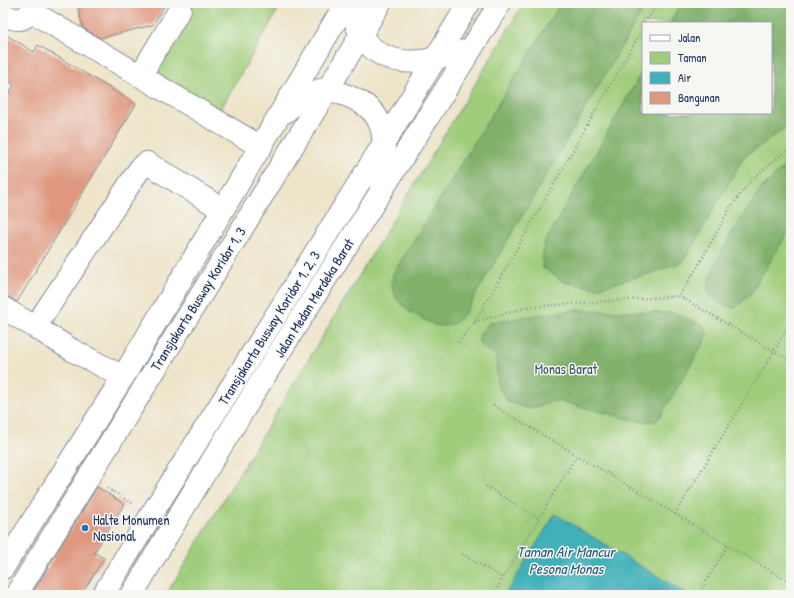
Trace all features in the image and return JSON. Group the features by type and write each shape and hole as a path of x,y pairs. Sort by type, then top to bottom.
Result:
{"main road":[{"path":"3,568 123,377 346,3"},
{"path":"355,3 354,11 356,24 360,35 371,48 384,56 407,62 434,60 471,49"},
{"name":"Transjakarta Busway Koridor 1, 3","path":"16,595 380,3"},
{"name":"Transjakarta Busway Koridor 1, 2, 3","path":"103,595 151,515 384,143 469,3"},
{"name":"Jalan Medan Merdeka Barat","path":"132,595 171,527 381,190 500,3"},
{"path":"3,14 13,20 21,19 35,8 140,76 261,147"},
{"path":"140,76 180,9"},
{"path":"274,123 297,101 313,93 328,89 354,98 373,111 381,126 384,143 381,190"},
{"path":"35,327 141,167 147,163 222,209"},
{"path":"3,308 72,350 123,377"}],"path":[{"path":"647,22 658,3"},
{"path":"458,342 475,322 642,30"},
{"path":"679,296 697,268 730,208 751,180 791,147"},
{"path":"475,322 527,307 679,296 791,361"},
{"path":"675,514 791,321"},
{"path":"492,405 791,583"},
{"path":"493,595 577,455"},
{"path":"88,477 151,515"},
{"path":"486,486 539,519"},
{"path":"109,494 112,491"},
{"path":"698,595 728,545"},
{"path":"462,554 503,578"}],"green space":[{"path":"186,3 282,3 211,126 150,88 149,64"},
{"name":"Monas Barat","path":"524,3 791,3 791,595 166,595"},
{"path":"561,3 647,3 465,313 455,323 444,326 434,325 409,311 397,300 392,287 393,274"},
{"path":"681,3 791,3 791,128 782,130 743,158 683,262 645,275 597,288 564,282 542,267 544,244 642,72 642,114 772,114 772,22 671,22"},
{"path":"791,160 791,227 750,294 735,308 719,303 710,295 708,291 708,282 720,254 764,186"},
{"path":"575,310 674,313 704,326 708,335 660,417 655,421 642,422 558,401 526,408 508,402 498,387 496,356 485,349 478,341 481,332 490,322"}],"water":[{"name":"Taman Air Mancur Pesona Monas","path":"555,514 688,595 505,595"}],"building":[{"path":"77,3 166,3 153,25 100,38 83,28"},
{"path":"3,33 34,52 38,45 136,104 17,302 9,297 3,296 3,103 14,85 3,78"},
{"name":"Halte Monumen Nasional","path":"97,487 124,504 94,553 104,558 81,595 31,595"}],"place":[{"name":"Halte Monumen Nasional","path":"85,528"}]}
